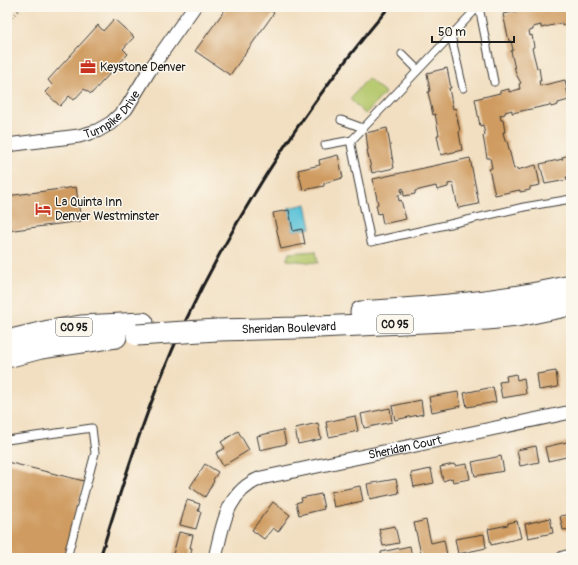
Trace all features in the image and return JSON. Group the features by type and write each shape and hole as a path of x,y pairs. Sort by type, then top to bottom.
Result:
{"main road":[{"name":"Sheridan Boulevard","path":"7,341 50,331 81,326 140,329 438,306 540,294 571,286"},
{"name":"Sheridan Boulevard","path":"220,323 297,328 487,319 517,316 571,305"},
{"name":"Sheridan Boulevard","path":"7,357 41,348 103,338 140,329"}],"street":[{"name":"Turnpike Drive","path":"7,145 79,136 97,131 111,123 126,109 149,71 194,7"},
{"name":"Sheridan Court","path":"214,558 226,513 241,489 254,480 275,474 571,412"},
{"path":"563,558 571,556"}],"lane":[{"path":"478,7 352,140 351,145 371,242 524,207 571,199"},
{"path":"478,7 494,82"},
{"path":"451,35 463,88"},
{"path":"402,54 418,70"},
{"path":"341,120 363,128"},
{"path":"325,145 352,140"},
{"path":"7,440 92,428 95,453 67,558"}],"path":[{"path":"7,23 22,7"}],"green space":[{"path":"368,78 385,93 365,114 350,99"},
{"path":"316,251 318,263 287,260 290,253"}],"water":[{"path":"306,204 311,228 293,231 288,208"}],"building":[{"path":"227,7 266,7 274,13 230,75 195,51"},
{"path":"528,7 571,7 571,24 562,26 562,23 541,28 541,25 533,27 533,30 529,31 530,36 532,35 534,47 532,48 537,68 539,68 541,81 539,81 540,86 565,80 569,100 551,107 550,105 512,113 512,110 500,115 501,120 503,120 505,141 507,141 514,169 517,168 517,170 536,165 540,185 530,187 530,190 520,192 520,190 495,195 489,169 492,168 490,158 487,158 483,136 485,135 483,125 480,126 475,99 500,93 500,91 509,89 509,92 520,89 519,84 521,83 516,74 511,51 513,50 511,41 509,41 503,14 528,9"},
{"name":"Keystone Denver","path":"114,19 134,37 123,49 128,54 91,94 84,89 74,100 69,96 60,106 45,92 52,85 48,80 98,25 103,31"},
{"path":"447,68 451,88 449,88 453,109 455,108 460,131 462,150 441,155 435,114 433,115 428,92 430,91 427,73"},
{"path":"387,128 394,168 372,173 367,150 366,133"},
{"path":"338,155 343,178 324,183 324,186 303,190 298,170 320,165 319,160"},
{"path":"571,155 571,176 566,177 567,180 545,184 540,164 563,159 562,157"},
{"path":"470,158 479,204 458,208 453,183 448,184 448,187 437,190 436,186 415,191 415,194 404,196 403,188 401,189 402,194 398,195 399,201 401,200 406,219 383,224 381,213 378,214 376,205 378,204 373,179"},
{"name":"La Quinta Inn Denver Westminster","path":"76,187 81,221 7,231 7,196"},
{"path":"289,210 293,231 302,229 305,244 281,249 273,213"},
{"path":"556,371 558,387 539,390 537,374"},
{"path":"516,374 517,380 524,378 526,394 502,398 499,382 507,381 506,376"},
{"path":"493,387 496,402 467,407 464,393"},
{"path":"458,392 461,406 432,412 429,397"},
{"path":"421,400 423,414 395,420 392,406"},
{"path":"390,408 392,422 364,428 361,414"},
{"path":"355,416 358,431 329,437 326,422"},
{"path":"318,423 321,439 298,444 295,428"},
{"path":"283,430 286,444 260,450 257,436"},
{"path":"238,431 249,450 223,466 216,453 225,448 221,442"},
{"path":"571,441 571,456 548,461 545,447"},
{"path":"536,446 539,462 520,466 517,450"},
{"path":"501,456 504,471 475,476 472,462"},
{"path":"7,462 84,481 65,558 7,558"},
{"path":"205,464 218,472 205,497 190,487"},
{"path":"454,464 455,466 467,464 470,479 453,482 452,478 443,481 440,467"},
{"path":"431,469 434,483 414,487 411,473"},
{"path":"396,479 399,493 370,499 367,484"},
{"path":"360,486 363,501 334,507 331,492"},
{"path":"321,494 324,509 299,515 296,503 302,501 301,498"},
{"path":"187,500 200,504 198,511 201,512 196,529 180,525"},
{"path":"273,502 290,515 278,532 273,528 264,539 252,530"},
{"path":"571,514 571,529 563,530 560,516"},
{"path":"550,518 553,533 528,538 525,524"},
{"path":"426,520 431,543 444,540 447,555 422,558 414,523"},
{"path":"517,521 521,538 491,545 488,529 508,525 508,523"},
{"path":"395,526 399,543 383,546 379,529"},
{"path":"179,532 193,535 190,548 192,548 190,558 172,558"},
{"path":"484,534 486,548 458,554 455,539"},
{"path":"410,546 412,558 382,558 381,552"}],"railway":[{"path":"100,558 128,469 159,381 184,324 227,240 276,159 303,119 330,81 389,7"}],"place":[{"name":"Keystone Denver","path":"88,67"},
{"name":"La Quinta Inn Denver Westminster","path":"43,209"}]}
